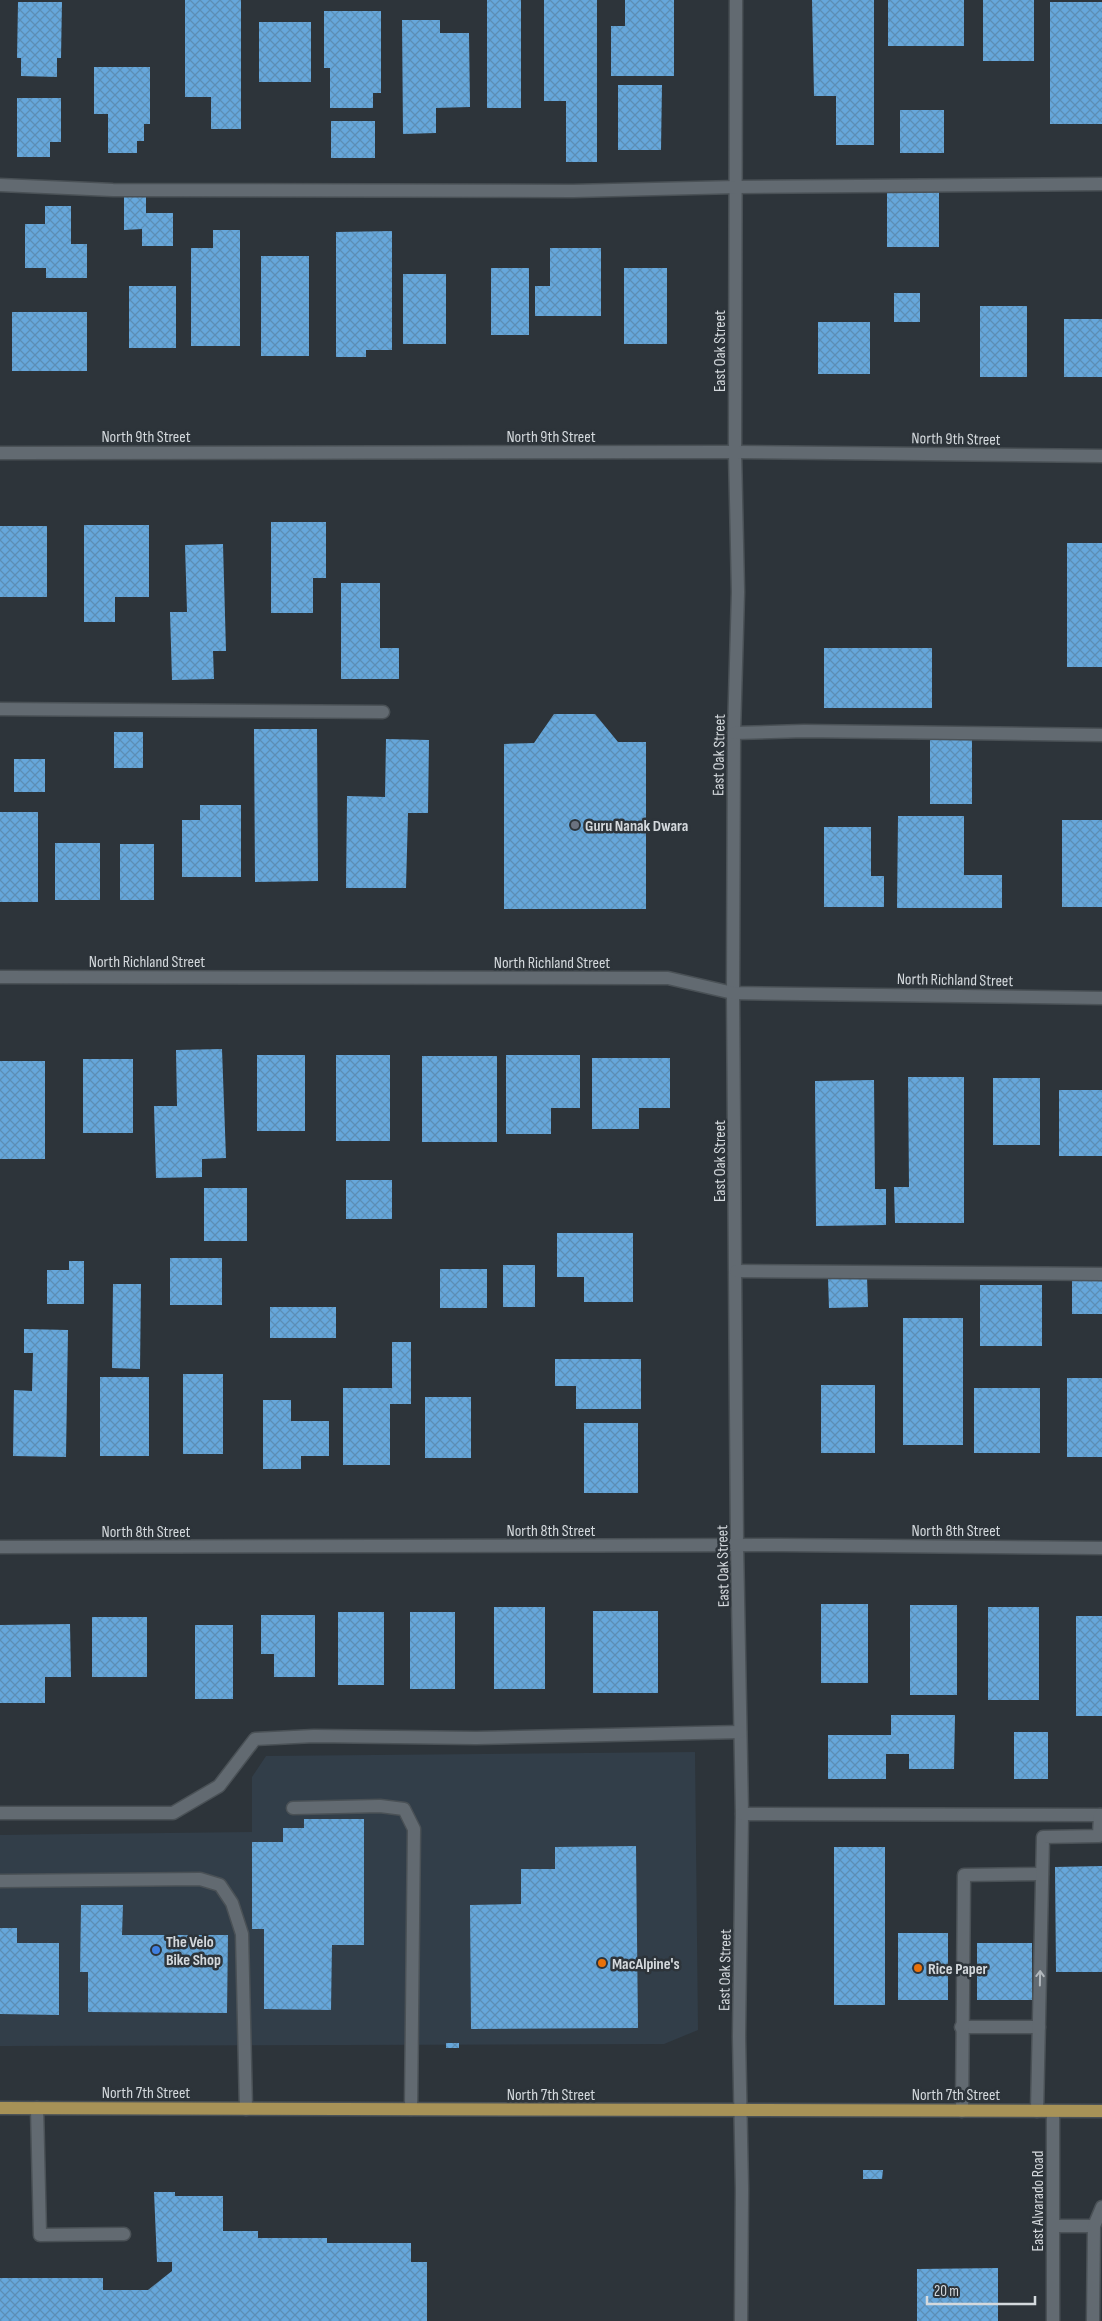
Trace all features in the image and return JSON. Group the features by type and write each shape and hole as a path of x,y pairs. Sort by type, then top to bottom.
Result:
{"main road":[{"name":"North 7th Street","path":"0,2108 1102,2111"}],"street":[{"name":"East Oak Street","path":"736,0 735,452 738,592 734,733 733,993 737,1546 742,1814 739,2038 740,2321"},
{"path":"0,186 113,190 573,191 736,187 1102,184"},
{"name":"North 9th Street","path":"0,453 735,452 1102,456"},
{"path":"0,709 383,712"},
{"path":"734,733 804,731 1102,735"},
{"name":"North Richland Street","path":"0,977 668,978 733,993 1102,998"},
{"path":"736,1271 1102,1274"},
{"name":"North 8th Street","path":"0,1547 737,1546 1102,1548"},
{"path":"0,1812 174,1813 219,1786 255,1739 314,1736 495,1737 740,1732"},
{"path":"294,1808 380,1806 404,1809 414,1829 410,2109"},
{"path":"742,1814 1101,1815 1099,1836 1043,1837 1038,2111"},
{"path":"962,2111 961,2027 964,1875 1042,1874"},
{"path":"0,1881 200,1879 220,1885 232,1902 242,1934 246,2109"},
{"path":"961,2027 1039,2027"},
{"path":"37,2108 40,2235 124,2234"},
{"name":"East Alvarado Road","path":"1053,2321 1054,2112"},
{"path":"1093,2321 1094,2226 1102,2207"},
{"path":"1054,2226 1094,2226"}],"shaded area":[{"path":"695,1752 698,2030 664,2044 0,2046 0,1835 252,1832 252,1777 266,1756"}],"building":[{"path":"185,0 241,0 241,129 211,129 211,97 185,97"},
{"path":"487,0 521,0 521,108 487,108"},
{"path":"544,0 597,0 597,162 566,162 566,101 544,101"},
{"path":"625,0 674,0 674,76 611,76 611,26 625,26"},
{"path":"812,0 874,0 874,145 836,145 836,96 814,96"},
{"path":"888,0 964,0 964,46 888,46"},
{"path":"983,0 1034,0 1034,61 983,61"},
{"path":"18,2 62,2 61,58 57,58 57,77 21,76 21,58 17,58"},
{"path":"1050,2 1102,2 1102,124 1050,124"},
{"path":"324,11 381,11 381,93 373,93 373,108 330,108 330,68 324,68"},
{"path":"402,20 440,20 440,33 469,33 470,107 436,108 436,133 403,134"},
{"path":"259,22 311,22 311,82 259,82"},
{"path":"94,67 150,67 150,124 144,124 144,141 137,141 137,153 108,153 108,114 94,114"},
{"path":"618,85 662,85 661,150 618,150"},
{"path":"17,98 61,98 61,142 50,142 50,157 17,157"},
{"path":"900,110 944,110 944,153 900,153"},
{"path":"331,121 375,121 375,158 331,158"},
{"path":"887,192 939,192 939,247 887,247"},
{"path":"124,197 146,197 146,213 173,213 173,246 142,246 142,229 124,230"},
{"path":"45,206 71,206 71,244 87,244 87,278 46,278 46,268 25,268 25,224 45,224"},
{"path":"213,230 240,230 240,346 191,346 191,248 213,248"},
{"path":"392,231 392,350 366,350 366,357 336,357 336,232"},
{"path":"550,248 601,248 601,316 535,316 535,286 550,286"},
{"path":"261,256 309,256 309,356 261,356"},
{"path":"491,268 529,268 529,335 491,335"},
{"path":"624,268 667,268 667,344 624,344"},
{"path":"403,274 446,274 446,344 403,344"},
{"path":"129,286 176,286 176,348 129,348"},
{"path":"894,293 920,293 920,322 894,322"},
{"path":"980,306 1027,306 1027,377 980,377"},
{"path":"12,312 87,312 87,371 12,371"},
{"path":"1064,319 1102,319 1102,377 1064,377"},
{"path":"818,322 870,322 870,374 818,374"},
{"path":"271,522 326,522 326,578 313,578 313,613 271,613"},
{"path":"84,525 149,525 149,597 115,597 115,622 84,622"},
{"path":"0,526 47,526 47,597 0,597"},
{"path":"1067,543 1102,543 1102,667 1067,667"},
{"path":"223,544 226,651 213,651 214,679 172,680 170,612 187,612 185,545"},
{"path":"341,583 380,583 380,648 399,648 399,679 341,679"},
{"path":"824,648 932,648 932,708 824,708"},
{"name":"Guru Nanak Dwara","path":"554,714 595,714 618,742 646,742 646,909 504,909 504,744 534,743"},
{"path":"254,729 317,729 318,881 255,882"},
{"path":"114,732 143,732 143,768 114,768"},
{"path":"930,736 972,736 972,804 930,804"},
{"path":"386,739 429,740 428,813 408,813 406,888 346,888 347,796 385,797"},
{"path":"14,759 45,759 45,792 14,792"},
{"path":"200,805 241,805 241,877 182,877 182,820 200,820"},
{"path":"0,812 38,812 38,902 0,902"},
{"path":"898,816 964,816 964,875 1002,875 1002,908 897,908"},
{"path":"1062,820 1102,820 1102,907 1062,907"},
{"path":"824,827 871,827 871,876 884,876 884,907 824,907"},
{"path":"55,843 100,843 100,900 55,900"},
{"path":"120,844 154,844 154,900 120,900"},
{"path":"222,1049 226,1158 202,1159 202,1177 156,1178 154,1106 177,1106 176,1050"},
{"path":"257,1055 305,1055 305,1131 257,1131"},
{"path":"336,1055 390,1055 390,1141 336,1141"},
{"path":"506,1055 580,1055 580,1108 551,1108 551,1134 506,1134"},
{"path":"422,1056 497,1056 497,1142 422,1142"},
{"path":"592,1058 670,1058 670,1108 639,1108 639,1129 592,1129"},
{"path":"83,1059 133,1059 133,1133 83,1133"},
{"path":"0,1061 45,1061 45,1159 0,1159"},
{"path":"908,1077 964,1077 964,1223 895,1223 894,1187 909,1187"},
{"path":"993,1078 1040,1078 1040,1145 993,1145"},
{"path":"874,1080 875,1189 886,1189 886,1225 816,1226 815,1081"},
{"path":"1059,1090 1102,1090 1102,1156 1059,1156"},
{"path":"346,1180 392,1180 392,1219 346,1219"},
{"path":"204,1188 247,1188 247,1241 204,1241"},
{"path":"557,1233 633,1233 633,1302 584,1302 584,1277 557,1277"},
{"path":"170,1258 222,1258 222,1305 170,1305"},
{"path":"69,1261 84,1261 84,1304 47,1304 47,1270 69,1270"},
{"path":"503,1265 535,1265 535,1307 503,1307"},
{"path":"440,1269 487,1269 487,1308 440,1308"},
{"path":"867,1277 868,1307 829,1308 828,1278"},
{"path":"1072,1279 1102,1279 1102,1314 1072,1314"},
{"path":"113,1284 141,1284 140,1369 112,1368"},
{"path":"980,1285 1042,1285 1042,1346 980,1346"},
{"path":"270,1307 336,1307 336,1338 270,1338"},
{"path":"903,1318 963,1318 963,1445 903,1445"},
{"path":"24,1329 68,1330 66,1457 13,1456 14,1390 32,1391 33,1353 24,1353"},
{"path":"392,1342 411,1342 411,1404 390,1404 390,1465 343,1465 343,1388 392,1388"},
{"path":"555,1359 641,1359 641,1409 576,1409 576,1386 555,1386"},
{"path":"183,1374 223,1374 223,1454 183,1454"},
{"path":"100,1377 149,1377 149,1456 100,1456"},
{"path":"1067,1378 1102,1378 1102,1457 1067,1457"},
{"path":"821,1385 875,1385 875,1453 821,1453"},
{"path":"974,1388 1040,1388 1040,1453 974,1453"},
{"path":"425,1397 471,1397 471,1458 425,1458"},
{"path":"263,1400 291,1400 291,1421 329,1421 329,1456 301,1456 301,1469 263,1469"},
{"path":"584,1423 638,1423 638,1493 584,1493"},
{"path":"821,1604 868,1604 868,1683 821,1683"},
{"path":"910,1605 957,1605 957,1695 910,1695"},
{"path":"494,1607 545,1607 545,1689 494,1689"},
{"path":"988,1607 1039,1607 1039,1700 988,1700"},
{"path":"593,1611 658,1611 658,1693 593,1693"},
{"path":"338,1612 384,1612 384,1685 338,1685"},
{"path":"410,1612 455,1612 455,1689 410,1689"},
{"path":"261,1615 315,1615 315,1677 274,1677 274,1654 261,1654"},
{"path":"1076,1616 1102,1616 1102,1716 1076,1716"},
{"path":"92,1617 147,1617 147,1677 92,1677"},
{"path":"70,1624 71,1677 45,1677 45,1703 0,1703 0,1625"},
{"path":"195,1625 233,1625 233,1699 195,1699"},
{"path":"891,1715 955,1715 954,1769 909,1769 909,1754 886,1754 886,1779 828,1779 828,1735 891,1735"},
{"path":"1014,1732 1048,1732 1048,1779 1014,1779"},
{"path":"304,1819 364,1819 364,1945 332,1945 331,2010 264,2009 264,1929 252,1929 252,1842 283,1842 283,1828 304,1828"},
{"path":"636,1846 638,2028 471,2029 470,1905 521,1904 521,1869 555,1869 555,1847"},
{"path":"834,1847 885,1847 885,2005 834,2005"},
{"path":"1102,1866 1102,1972 1056,1972 1055,1867"},
{"path":"81,1905 123,1905 122,1935 228,1935 227,2013 88,2012 88,1972 80,1972"},
{"path":"0,1928 17,1928 17,1943 59,1943 59,2015 0,2014"},
{"path":"898,1933 948,1933 948,2000 898,2000"},
{"path":"977,1943 1032,1943 1032,2000 977,2000"},
{"path":"446,2043 459,2043 459,2048 446,2048"},
{"path":"863,2170 883,2170 882,2179 863,2179"},
{"path":"154,2192 175,2192 175,2196 223,2196 223,2231 258,2231 258,2238 327,2238 327,2243 411,2243 411,2262 427,2262 427,2321 0,2321 0,2278 103,2278 103,2290 148,2290 172,2271 172,2262 157,2262"},
{"path":"998,2268 998,2321 917,2321 917,2269"}],"place":[{"name":"Guru Nanak Dwara","path":"575,825"},
{"name":"The Velo Bike Shop","path":"156,1950"},
{"name":"MacAlpine's","path":"602,1963"},
{"name":"Rice Paper","path":"918,1968"}]}
